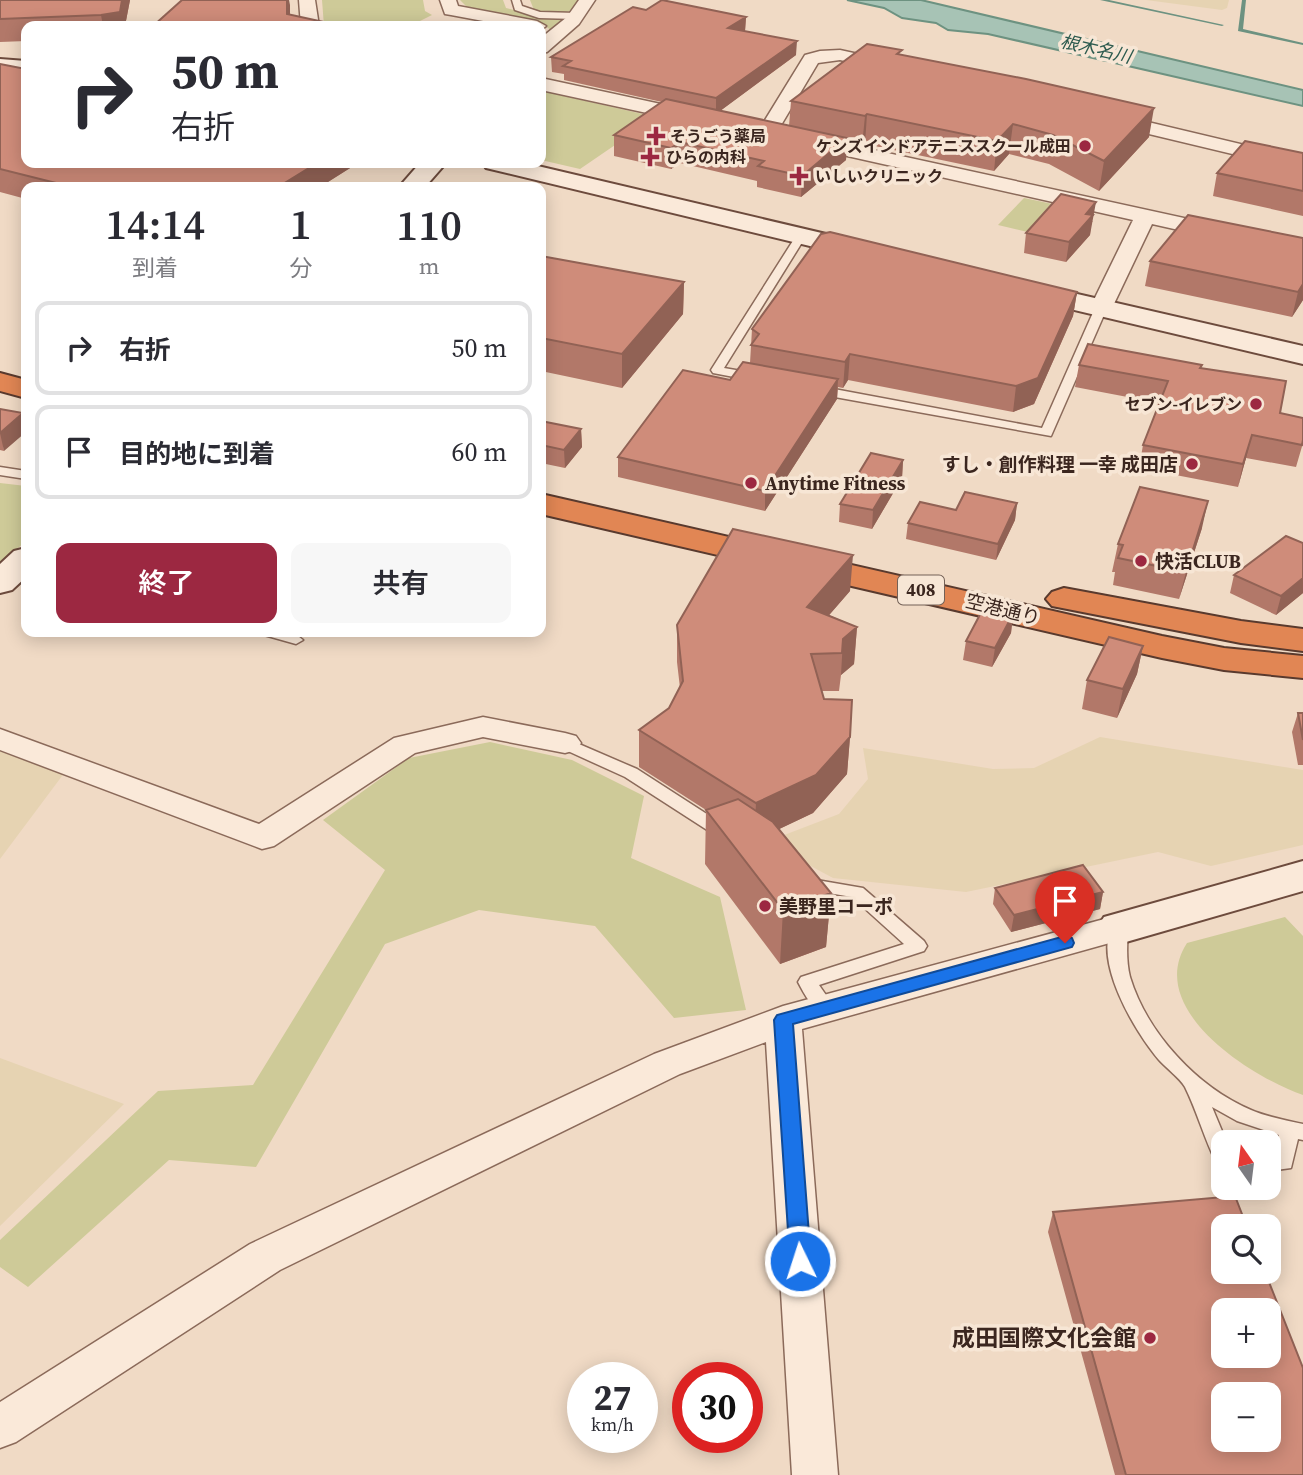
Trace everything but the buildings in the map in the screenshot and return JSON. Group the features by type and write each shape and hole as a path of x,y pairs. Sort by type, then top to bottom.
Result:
{"highway":[{"path":"0,362 21,366"},
{"path":"0,383 21,388"},
{"name":"空港通り","path":"546,485 1095,605 1241,632 1303,640"},
{"name":"空港通り","path":"546,505 1161,647 1224,659 1303,667"}],"street":[{"path":"307,0 309,21"},
{"path":"449,0 451,9 491,21"},
{"path":"546,36 561,34 587,0"},
{"path":"910,71 845,56 817,56 811,59 760,131 1303,251"},
{"path":"0,66 21,68"},
{"path":"546,85 713,121"},
{"path":"1092,115 1303,164"},
{"path":"416,182 429,168"},
{"path":"516,168 892,258"},
{"path":"1101,308 1145,217"},
{"path":"997,283 1303,355"},
{"path":"0,583 21,563"},
{"path":"0,739 262,838 405,746 483,727 565,743"},
{"path":"0,1427 265,1257 667,1064 783,1020 1300,881"},
{"path":"783,1020 815,1475"}],"lane":[{"path":"516,0 518,8 539,15 576,16"},
{"path":"767,380 717,370 801,236"},
{"path":"804,387 1046,433 1101,308"},
{"path":"0,471 21,474"},
{"path":"286,637 296,640"},
{"path":"565,743 631,774 737,841"},
{"path":"788,876 798,883 857,892 918,946 807,982 826,1008"},
{"path":"1119,928 1119,966 1131,1005 1150,1035 1190,1076 1237,1112 1269,1126 1296,1130 1284,1162 1281,1162"},
{"path":"1190,1076 1212,1130"}],"shaded area":[{"path":"322,0 423,0 425,11 432,15 420,21 324,21"},
{"path":"460,0 503,0 506,8 545,18 566,18 552,31 546,26 546,21 467,7"},
{"path":"530,0 581,0 571,10 553,14 534,10"},
{"path":"1146,0 1229,0 1227,8 1222,10"},
{"path":"546,92 656,117 580,169 546,161"},
{"path":"1024,198 1062,206 1036,234 998,225"},
{"path":"0,483 21,485 21,545 0,564"},
{"path":"1100,737 1303,770 1303,845 1211,866 1158,852 966,892 833,878 766,842 839,814 868,779 863,748 993,769 1034,768"},
{"path":"490,742 572,760 644,796 631,858 720,897 746,1010 674,1018 595,926 479,910 385,944 256,1167 169,1160 28,1287 0,1267 0,1240 158,1091 253,1085 385,870 323,820 409,758"},
{"path":"0,744 65,772 0,859"},
{"path":"1285,917 1303,936 1303,1095 1257,1073 1209,1037 1191,1015 1180,992 1178,968 1187,943"},
{"path":"0,1058 124,1104 0,1226"}],"water":[{"name":"根木名川","path":"847,0 921,0 1303,90 1303,106 988,34 948,30 936,23 902,18 884,8"}],"waterway":[{"path":"1102,0 1222,25"},
{"path":"1244,0 1240,30 1303,44"}],"place":[{"name":"そうごう薬局","path":"656,136"},
{"name":"ケンズインドアテニススクール成田","path":"1085,146"},
{"name":"ひらの内科","path":"650,157"},
{"name":"いしいクリニック","path":"799,176"},
{"name":"セブン-イレブン","path":"1256,404"},
{"name":"すし・創作料理 一幸 成田店","path":"1192,464"},
{"name":"Anytime Fitness","path":"751,483"},
{"name":"快活CLUB","path":"1141,561"},
{"name":"美野里コーポ","path":"765,906"},
{"name":"成田国際文化会館","path":"1150,1338"}],"route":[{"path":"800,1261 783,1020 1065,943"}]}
